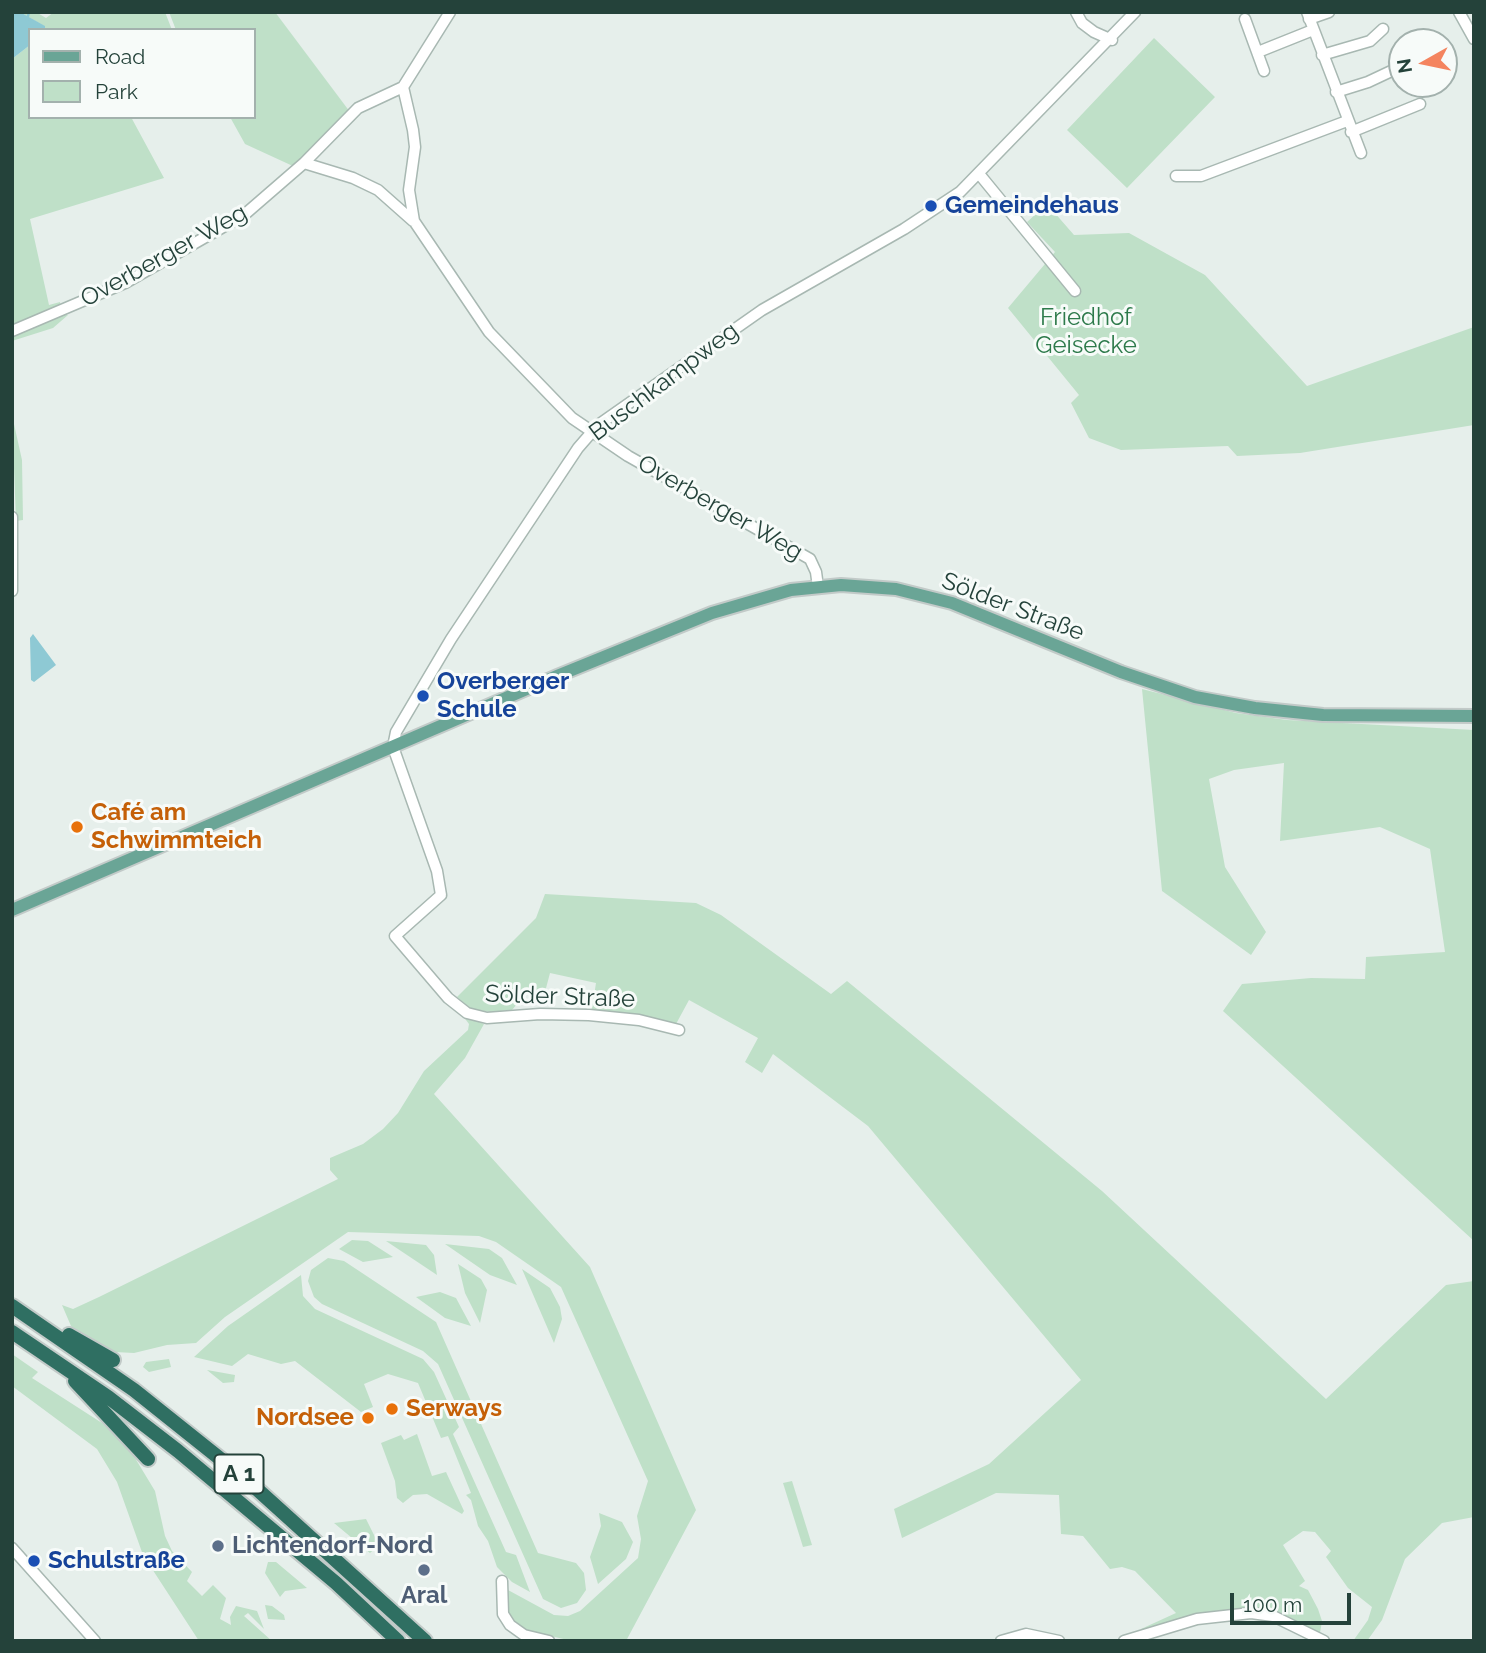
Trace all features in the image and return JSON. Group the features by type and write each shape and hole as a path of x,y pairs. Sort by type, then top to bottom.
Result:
{"highway":[{"name":"A 1","path":"12,1307 134,1390 248,1481 425,1641"},
{"path":"38,1323 78,1338 113,1360"},
{"name":"A 1","path":"12,1332 108,1397 234,1496 398,1641"},
{"path":"63,1366 148,1459"}],"main road":[{"name":"Sölder Straße","path":"12,910 712,613 756,598 818,587 896,589 952,603 1121,672 1195,697 1255,708 1323,715 1474,716"}],"street":[{"path":"403,87 450,12"},
{"path":"1076,12 1082,23 1112,40"},
{"name":"Buschkampweg","path":"393,747 399,725 451,639 592,431 762,310 935,211 980,175 1112,40 1135,12"},
{"path":"1329,12 1308,16 1361,153"},
{"path":"1458,12 1474,39"},
{"path":"1245,19 1265,71"},
{"path":"1322,55 1370,41 1383,29"},
{"path":"1258,52 1313,30"},
{"path":"1336,92 1388,72"},
{"name":"Overberger Weg","path":"12,331 84,303 167,261 244,215 304,163 358,108 403,87 414,130 409,190 414,221"},
{"path":"1351,132 1420,104"},
{"path":"1176,176 1201,176 1347,121"},
{"name":"Overberger Weg","path":"304,163 353,178 377,190 414,221 489,332 572,418 628,456 810,559 816,572 818,587"},
{"path":"980,175 1075,291"},
{"path":"12,517 12,591"},
{"name":"Sölder Straße","path":"393,747 437,871 441,895 395,936 449,998 467,1013 487,1018 540,1014 590,1015 639,1020 679,1030"},
{"path":"12,1548 95,1641"},
{"path":"502,1581 503,1614 510,1625 524,1635 549,1641"},
{"path":"1124,1641 1197,1619 1251,1613 1273,1616 1324,1641"},
{"path":"1001,1641 1026,1634 1059,1641"}],"green space":[{"path":"20,12 36,12 46,18 54,12 165,12 171,28 44,28"},
{"path":"169,12 275,12 350,112 295,167 245,144 231,119 256,119 256,28 175,28"},
{"path":"1154,38 1215,97 1127,188 1067,130"},
{"path":"28,47 28,119 132,119 164,178 30,219 49,305 60,302 61,311 12,330 12,59"},
{"name":"Friedhof Geisecke","path":"1047,204 1074,235 1129,233 1205,275 1307,386 1474,327 1474,425 1300,453 1237,456 1228,446 1121,450 1089,438 1071,403 1079,395 1008,308 1055,252 1027,222"},
{"path":"62,314 68,315 53,328 12,341 12,333"},
{"path":"12,415 22,460 23,520 16,521"},
{"path":"1142,689 1236,713 1287,720 1474,730 1474,1241 1223,1011 1242,984 1311,978 1365,979 1366,957 1445,952 1430,849 1380,827 1280,841 1284,763 1234,770 1209,779 1225,867 1266,932 1251,955 1162,891"},
{"path":"545,894 696,903 721,915 831,994 847,981 1102,1191 1326,1399 1446,1285 1474,1281 1474,1517 1442,1523 1405,1559 1382,1620 1367,1641 1353,1641 1368,1620 1372,1607 1348,1588 1326,1557 1331,1551 1315,1532 1303,1531 1283,1545 1305,1581 1299,1586 1308,1590 1318,1609 1322,1621 1320,1633 1276,1614 1243,1609 1204,1614 1143,1632 1141,1629 1176,1613 1135,1571 1122,1567 1110,1569 1083,1536 1061,1534 1059,1495 996,1493 902,1538 894,1509 989,1464 1081,1380 868,1126 773,1054 762,1073 745,1062 758,1038 689,1000 676,1024 592,1009 596,983 550,973 545,992 528,991 512,1010 490,1012 471,1009 457,997 536,918"},
{"path":"463,1016 484,1024 465,1058 434,1094 590,1267 696,1510 626,1641 572,1641 525,1630 511,1619 506,1606 508,1590 554,1615 568,1616 580,1611 638,1558 641,1539 637,1516 648,1481 561,1287 496,1242 479,1236 348,1232 225,1317 196,1343 167,1345 134,1353 115,1352 91,1340 71,1326 62,1305 73,1309 338,1179 330,1170 330,1158 363,1144 398,1113 424,1071 468,1030 469,1024"},
{"path":"352,1240 368,1241 393,1257 363,1262 339,1249"},
{"path":"386,1241 426,1245 434,1255 437,1275"},
{"path":"445,1244 489,1249 502,1258 517,1285 490,1275"},
{"path":"328,1258 344,1261 436,1322 538,1553 576,1563 584,1573 586,1590 577,1603 561,1608 543,1599 438,1364 423,1351 322,1304 314,1297 308,1281 311,1270"},
{"path":"458,1264 481,1279 487,1290 480,1323 465,1293"},
{"path":"522,1269 550,1288 560,1307 562,1319 554,1343"},
{"path":"301,1275 303,1296 315,1309 423,1359 434,1372 459,1427 453,1434 506,1552 516,1555 530,1592 512,1582 497,1567 488,1541 478,1526 471,1500 466,1495 471,1493 448,1436 441,1438 418,1383 388,1374 364,1384 373,1407 361,1412 295,1361 281,1364 248,1354 232,1366 194,1357 228,1326"},
{"path":"440,1292 456,1298 471,1326 445,1318 416,1297"},
{"path":"12,1354 38,1372 32,1378 102,1423 132,1453 155,1491 165,1536 172,1551 192,1572 187,1581 202,1596 213,1585 226,1598 220,1619 231,1625 230,1617 236,1606 257,1611 264,1629 248,1613 244,1616 272,1641 199,1641 143,1555 117,1482 97,1449 12,1386"},
{"path":"169,1359 171,1367 149,1372 143,1367 146,1362"},
{"path":"207,1370 235,1375 234,1382 223,1383"},
{"path":"417,1434 432,1476 446,1472 464,1511 462,1514 427,1494 413,1495 403,1503 397,1498 395,1481 381,1443 401,1435 404,1440"},
{"path":"792,1481 812,1545 803,1547 783,1483"},
{"path":"599,1513 622,1522 633,1542 626,1559 598,1584 590,1557 601,1526"},
{"path":"366,1519 379,1545 370,1553 334,1523"},
{"path":"268,1562 276,1562 307,1588 285,1591 280,1597 265,1573"},
{"path":"265,1605 272,1606 284,1615 285,1620 268,1619"}],"water":[{"path":"12,12 20,12 45,28 28,28 28,47 12,59"},
{"path":"33,634 56,665 34,682 31,680 30,638"}],"waterway":[{"path":"27,20 29,12"}],"place":[{"name":"Gemeindehaus","path":"931,206"},
{"name":"Overberger Schule","path":"423,696"},
{"name":"Café am Schwimmteich","path":"77,827"},
{"name":"Serways","path":"392,1409"},
{"name":"Nordsee","path":"368,1418"},
{"name":"Lichtendorf-Nord","path":"218,1546"},
{"name":"Schulstraße","path":"34,1561"},
{"name":"Aral","path":"424,1570"}]}
